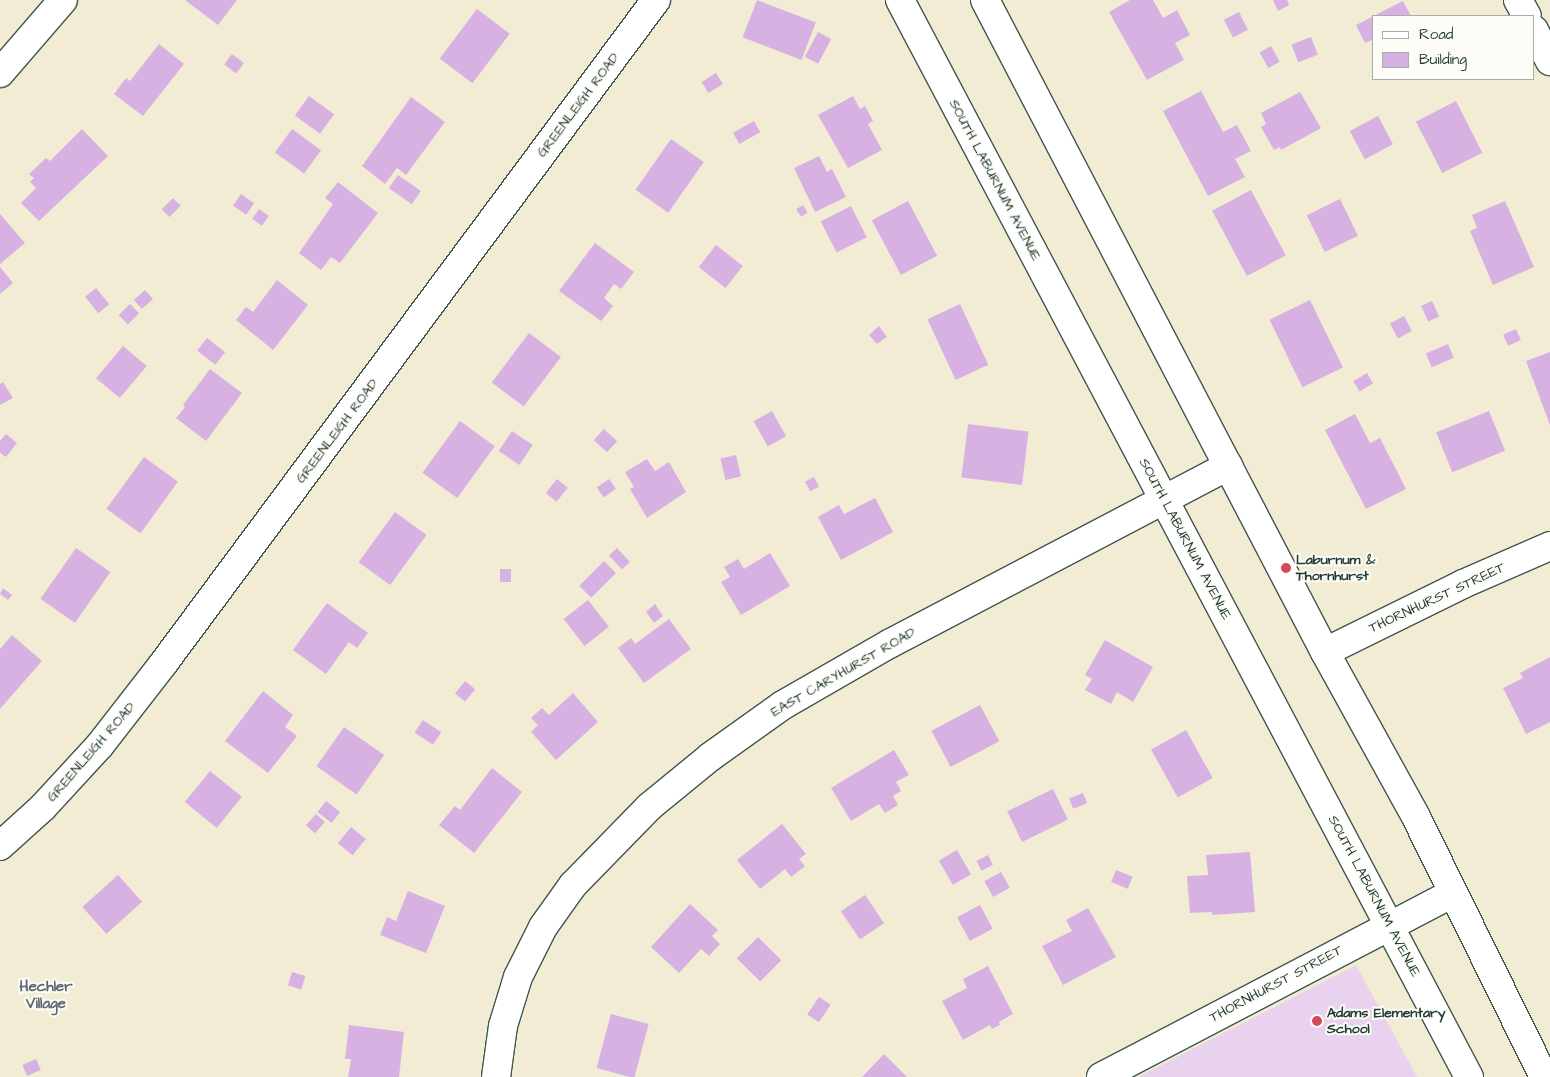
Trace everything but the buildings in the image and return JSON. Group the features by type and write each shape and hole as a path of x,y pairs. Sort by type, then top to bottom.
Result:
{"street":[{"path":"0,73 63,0"},
{"name":"GREENLEIGH ROAD","path":"0,846 43,807 87,759 164,664 656,0"},
{"name":"SOUTH LABURNUM AVENUE","path":"900,0 1470,1077"},
{"path":"985,0 1325,652 1453,893 1544,1077"},
{"path":"1518,0 1526,15"},
{"path":"1535,28 1550,19"},
{"path":"1535,31 1550,61"},
{"name":"EAST CARYHURST ROAD","path":"496,1077 503,1026 518,977 543,927 573,885 649,807 710,757 783,705 891,643 1228,466"},
{"name":"THORNHURST STREET","path":"1325,652 1463,584 1550,546"},
{"name":"THORNHURST STREET","path":"1101,1077 1137,1069 1388,924 1453,893"}],"shaded area":[{"name":"Adams Elementary School","path":"1356,965 1417,1077 1138,1077"}],"place":[{"name":"Laburnum & Thornhurst","path":"1286,568"},
{"name":"Adams Elementary School","path":"1317,1021"}],"district":[{"name":"Hechler Village","path":"46,994"}]}
